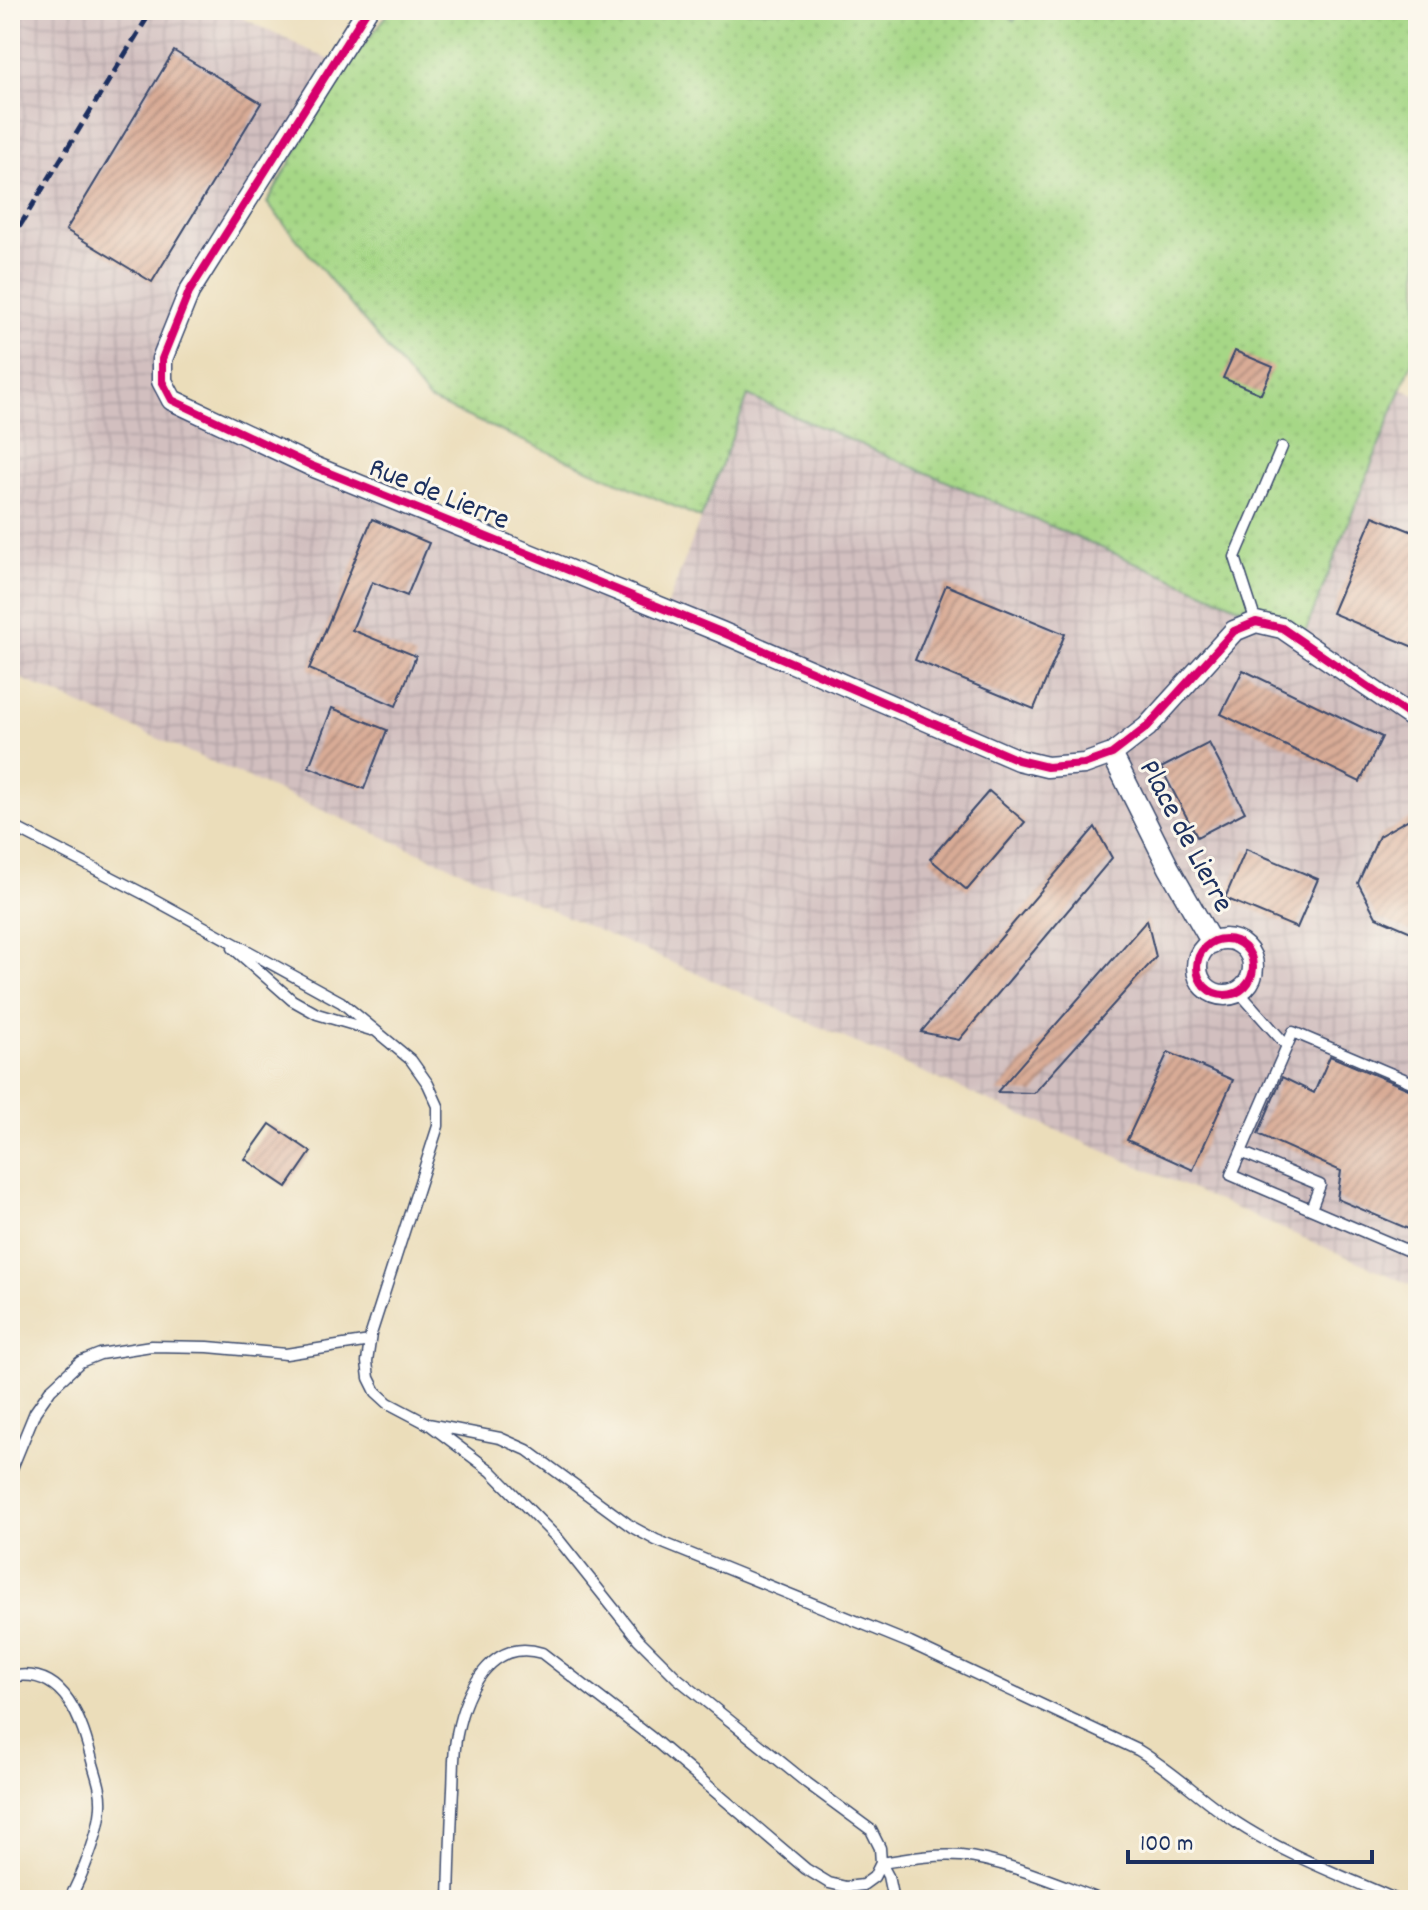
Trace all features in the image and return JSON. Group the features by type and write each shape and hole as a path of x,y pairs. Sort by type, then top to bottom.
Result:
{"street":[{"name":"Rue de Lierre","path":"367,10 189,292 162,359 162,381 172,400 312,466 721,632 1018,760 1047,767 1084,764 1112,754"},
{"path":"1112,754 1147,727 1234,631 1256,622 1282,628 1418,721"},
{"name":"Place de Lierre","path":"1112,754 1169,868 1212,943"},
{"name":"Place de Lierre","path":"1229,940 1246,948 1251,955 1253,973 1239,992 1227,996 1217,994 1202,984 1198,975 1199,957 1212,943 1229,940"}],"lane":[{"path":"1256,622 1235,557 1282,447"},
{"path":"10,825 146,895 341,1002 411,1060 428,1084 438,1106 438,1126 370,1341 367,1362 369,1378 376,1392 388,1403 428,1424 491,1471 559,1540 638,1639 677,1678 807,1783 871,1830 880,1848 881,1863 888,1876 893,1900"},
{"path":"221,938 292,1000 317,1014 377,1032"},
{"path":"1239,992 1287,1046"},
{"path":"1418,1085 1293,1032 1231,1175 1418,1255"},
{"path":"1241,1152 1320,1185 1311,1209"},
{"path":"10,1473 35,1412 51,1389 80,1362 100,1354 151,1346 286,1354 370,1341"},
{"path":"428,1424 500,1438 527,1450 622,1520 656,1540 910,1643 1126,1744 1166,1767 1235,1822 1272,1844 1397,1900"},
{"path":"449,1900 456,1736 465,1703 476,1681 495,1660 512,1651 527,1649 542,1653 652,1738 764,1835 806,1869 829,1883 846,1887 863,1885 874,1877 881,1863"},
{"path":"10,1677 32,1674 54,1685 70,1701 90,1744 101,1807 95,1833 69,1900"},
{"path":"881,1863 961,1856 990,1862 1102,1900"}],"shaded area":[{"path":"10,10 226,10 334,62 162,359 172,400 666,609 748,395 1304,635 1401,389 1418,396 1418,1288 10,674"}],"green space":[{"path":"391,10 1003,10 1014,21 1020,10 1418,10 1418,347 1304,635 748,396 701,518 429,400 267,203 337,80"}],"building":[{"path":"174,51 261,103 152,282 66,230"},
{"path":"1235,351 1273,367 1261,394 1223,378"},
{"path":"1373,516 1418,534 1418,649 1332,613"},
{"path":"372,519 429,543 407,596 372,582 352,630 416,656 396,706 309,669"},
{"path":"946,585 1065,634 1034,709 915,660"},
{"path":"1243,670 1382,737 1360,782 1221,714"},
{"path":"332,708 387,730 364,789 309,767"},
{"path":"1209,743 1245,812 1197,837 1161,768"},
{"path":"989,791 1025,822 967,890 930,859"},
{"path":"1418,814 1418,935 1376,917 1358,883 1379,836"},
{"path":"1095,827 1112,858 959,1040 921,1032"},
{"path":"1246,849 1318,879 1297,928 1225,898"},
{"path":"1147,920 1156,957 1034,1093 997,1092"},
{"path":"1168,1052 1233,1080 1193,1170 1127,1140"},
{"path":"1330,1056 1418,1093 1418,1233 1337,1199 1341,1171 1258,1134 1282,1077 1314,1093"},
{"path":"270,1124 311,1152 287,1187 245,1159"}],"railway":[{"path":"10,242 152,10"}],"cycle path":[{"path":"367,10 189,292 162,359 162,381 172,400 312,466 721,632 1018,760 1047,767 1084,764 1112,754 1147,727 1234,631 1256,622 1282,628 1418,721"},
{"path":"1225,939 1245,947 1253,967 1245,987 1225,995 1205,987 1197,967 1205,947 1225,939"}]}
